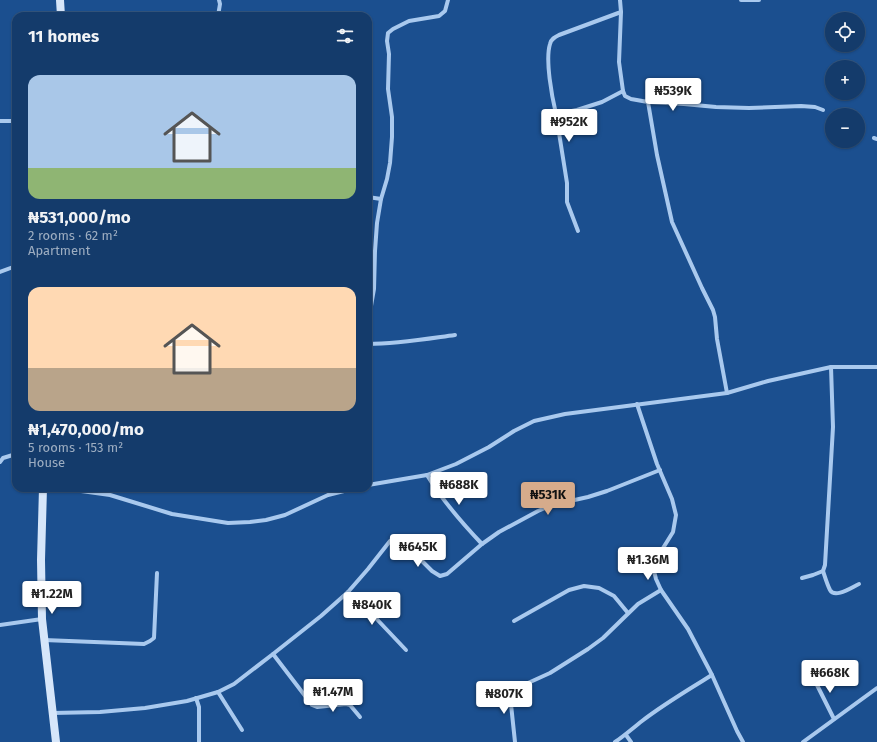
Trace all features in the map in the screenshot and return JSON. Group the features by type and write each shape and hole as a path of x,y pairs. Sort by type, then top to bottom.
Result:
{"main road":[{"path":"60,0 61,12"},
{"path":"44,492 41,560 42,619 56,742"}],"street":[{"path":"219,0 219,12"},
{"path":"372,300 374,289 377,223 391,155 392,116 388,89 388,33 410,21 439,16 445,11 448,0"},
{"path":"620,0 619,62 622,91 625,96 631,100 748,108 800,106 815,107 823,110"},
{"path":"741,0 759,0"},
{"path":"578,231 567,202 567,183 548,57 550,42 553,38 559,35 621,12"},
{"path":"556,114 577,110 602,102 622,91"},
{"path":"648,102 657,155 672,222 715,317 717,339 727,393"},
{"path":"0,121 12,121"},
{"path":"372,198 381,200"},
{"path":"0,272 12,268"},
{"path":"372,344 387,344 455,335"},
{"path":"831,367 833,427 825,565 823,571 832,593 839,594 859,584"},
{"path":"372,484 427,475 456,464 534,421 565,414 727,393 768,381 831,367 877,367"},
{"path":"637,404 660,470 672,499 676,515 673,532 655,561 654,571 656,579 661,590 688,629 712,675 743,742"},
{"path":"0,462 3,458 12,455"},
{"path":"52,713 100,712 145,708 218,692 234,684 321,616 348,592 393,539 401,540 432,571 440,576 444,576 482,544 508,526 552,504 588,497 660,470"},
{"path":"427,475 460,520 482,544"},
{"path":"88,492 110,495 172,514 228,523 266,520 285,515 328,495 340,492"},
{"path":"802,578 813,576 823,571"},
{"path":"44,640 144,644 150,641 154,638 157,573"},
{"path":"514,621 569,590 584,586 600,588 614,596 628,613"},
{"path":"515,742 510,696 512,691 550,673 588,650 603,638 638,604 661,590"},
{"path":"348,592 371,613 406,650"},
{"path":"0,625 42,619"},
{"path":"273,654 312,705 317,707 346,704 350,705 360,717"},
{"path":"615,742 670,701 712,675"},
{"path":"812,675 834,720"},
{"path":"803,742 877,688"},
{"path":"218,692 242,730"},
{"path":"196,698 199,711 199,742"},
{"path":"626,735 631,742"}]}
